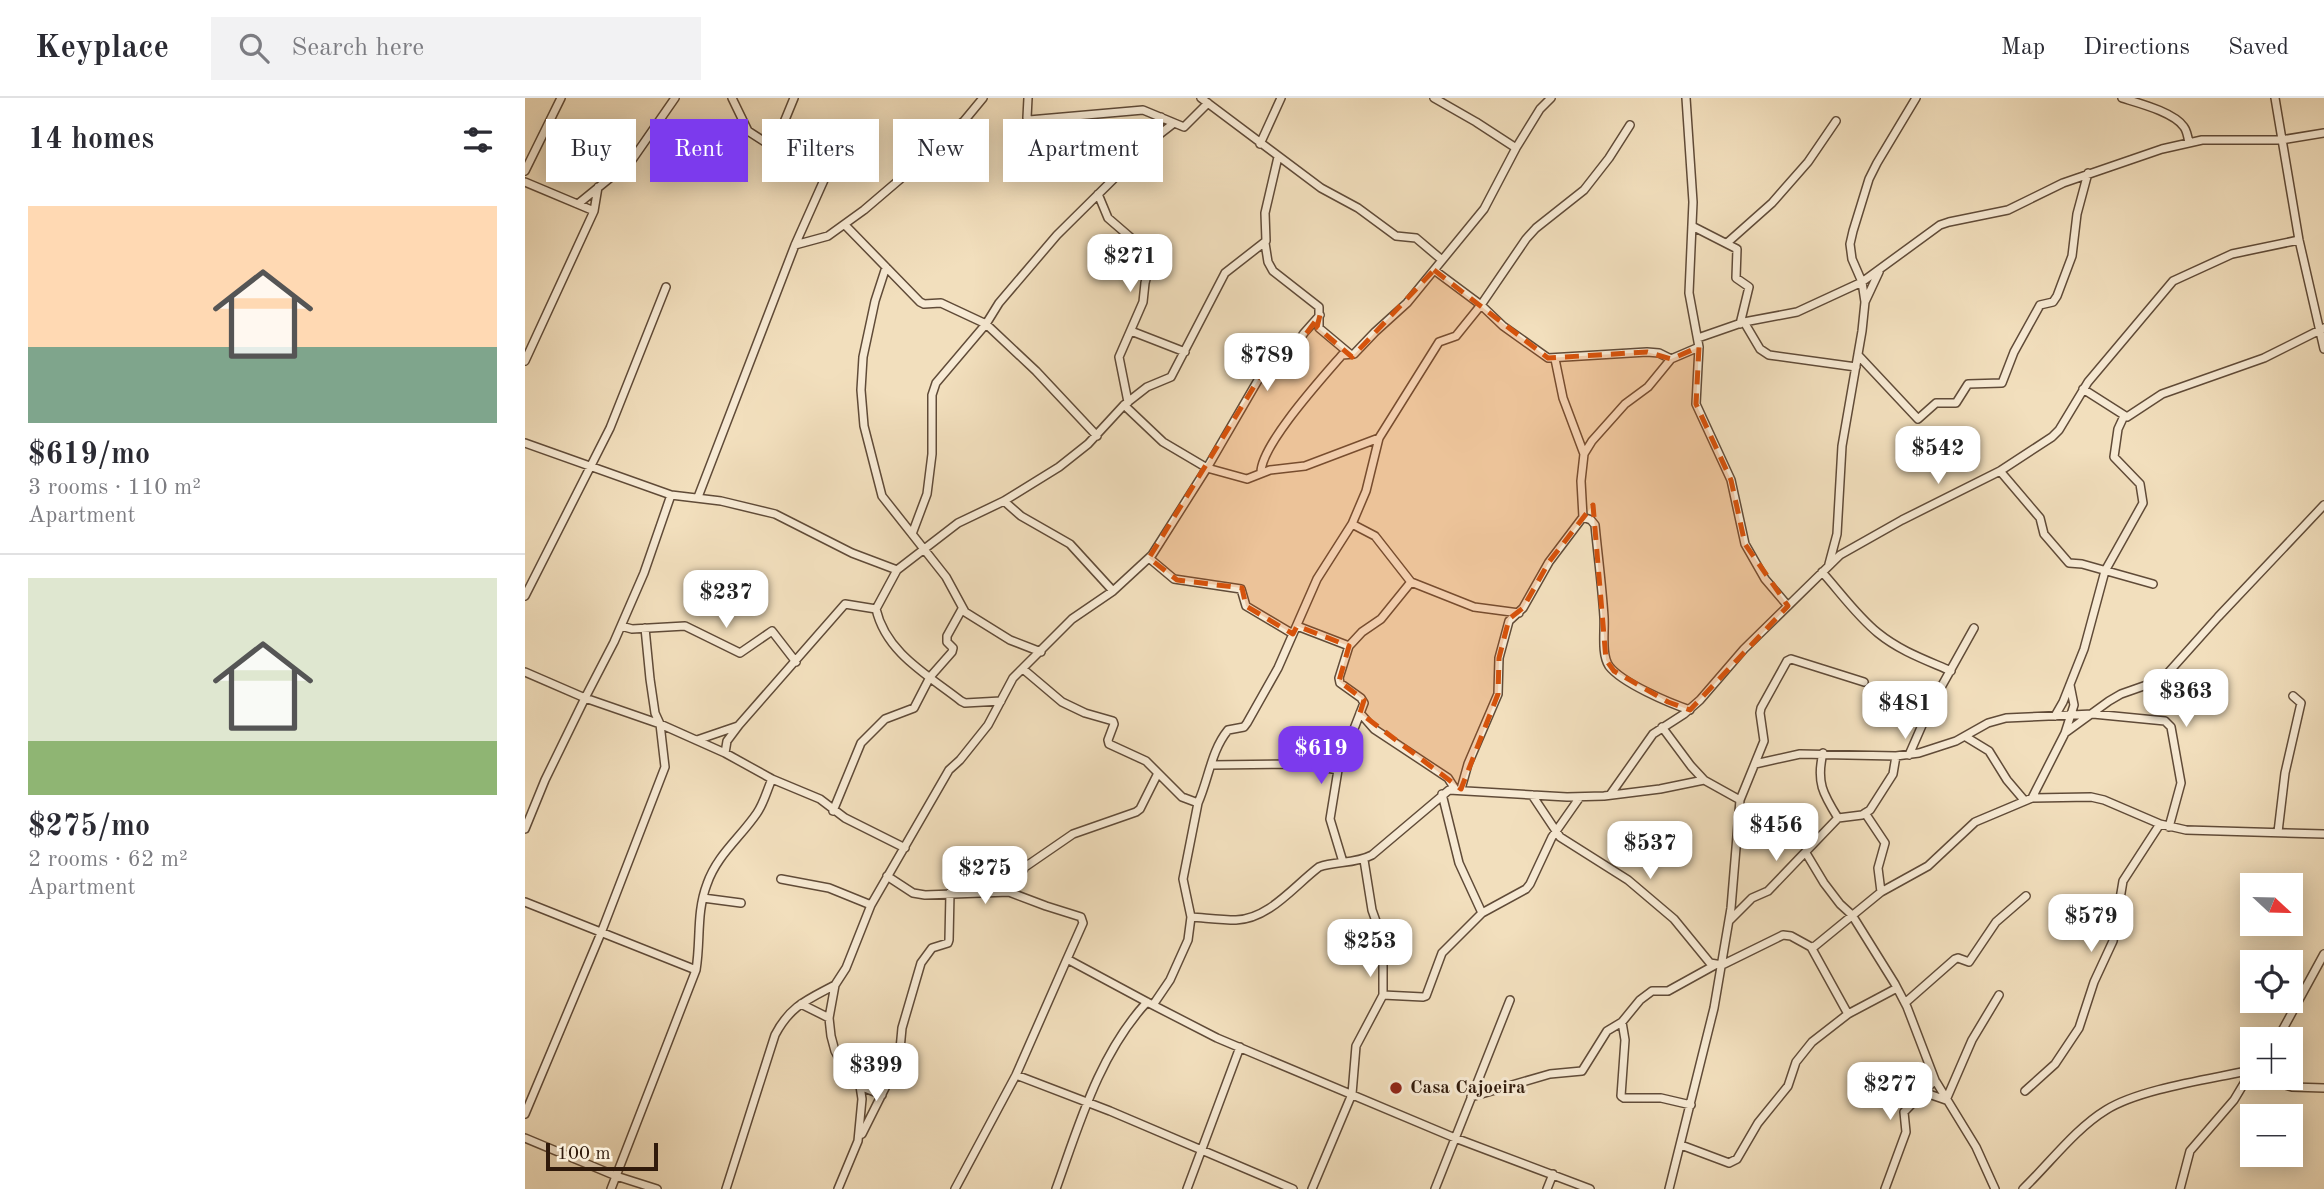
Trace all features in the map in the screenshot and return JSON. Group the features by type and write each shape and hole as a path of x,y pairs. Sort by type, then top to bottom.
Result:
{"street":[{"path":"525,171 561,98"},
{"path":"578,204 632,160 675,98"},
{"path":"732,98 748,131 762,141"},
{"path":"786,119 795,98"},
{"path":"795,245 828,236 845,225 905,175 928,149 964,121 983,98"},
{"path":"1028,98 1029,120 1143,110 1184,127 1205,101 1321,188 1402,238 1416,239 1442,260"},
{"path":"1260,144 1281,98"},
{"path":"1434,98 1515,148"},
{"path":"1261,473 1262,464 1271,447 1304,399 1342,355 1351,355 1407,303 1484,209 1515,148 1551,98"},
{"path":"1686,98 1693,174 1689,293 1699,347 1696,404 1719,459 1731,480 1745,544 1765,579 1788,606"},
{"path":"1829,565 1837,534 1839,470 1865,302 1862,282 1852,259 1850,244 1873,171 1916,98"},
{"path":"2122,98 2149,107 2180,123 2185,128 2189,143"},
{"path":"2275,98 2299,240 2322,328 2324,349"},
{"path":"1727,243 1772,203 1808,162 1836,121"},
{"path":"1163,134 1174,123"},
{"path":"1056,1189 1087,1103 1115,1044 1133,1018 1150,1004 1179,963 1188,940 1191,916 1183,879 1198,803 1215,750 1228,730 1244,727 1278,668 1317,579 1352,524 1366,491 1379,438 1439,342 1456,336 1481,305 1526,239 1584,190 1630,125"},
{"path":"1698,338 1742,323 1797,312 1862,282 1940,225 2008,210 2088,173 2162,149 2202,140 2281,140 2324,133"},
{"path":"1278,157 1265,213 1265,243 1269,266 1319,307 1319,328 1351,355"},
{"path":"1858,355 1918,419 1936,403 1956,404 1968,384 2001,383 2014,352 2040,305 2053,302 2057,296 2074,250 2077,214 2088,173"},
{"path":"525,182 594,211"},
{"path":"698,497 795,245 823,182"},
{"path":"912,534 927,494 932,454 933,389 936,383 986,324 999,303 1064,228 1110,182"},
{"path":"525,361 594,211 598,187"},
{"path":"1098,194 1108,218 1153,256 1143,302 1119,357 1126,403 1163,442 1207,468 1247,479 1270,470 1305,466 1379,438"},
{"path":"845,225 920,302 940,303 986,324 1036,371 1097,436"},
{"path":"1692,226 1737,250 1736,278 1749,287 1742,323 1760,349 1769,355 1856,367"},
{"path":"1610,795 1646,742 1662,727 1690,710 1744,649 1840,555 1902,520 2000,471 2052,437 2083,389 2120,341 2173,281 2232,254 2299,240"},
{"path":"1001,701 965,702 895,649 876,609 897,570 958,523 1003,501 1059,467 1097,436 1126,403 1147,387 1171,377 1225,273 1265,243"},
{"path":"886,267 875,301 863,357 860,390 864,426 882,496 952,586 963,609 999,635 1041,652"},
{"path":"1865,302 1881,269"},
{"path":"1434,270 1544,356 1555,359 1653,352 1671,359"},
{"path":"525,596 610,428 666,287"},
{"path":"882,1095 860,1086 843,1066 835,1051 829,1018 835,985 846,968 871,905 887,876 949,770 960,761 988,725 1010,683 1072,618 1113,591 1149,558 1207,468 1261,375 1283,364 1320,315"},
{"path":"2083,389 2127,417 2162,394 2277,352 2322,328"},
{"path":"1131,331 1185,352"},
{"path":"1584,454 1625,404 1648,387 1671,359 1699,347"},
{"path":"1458,789 1498,694 1499,658 1509,621 1519,613 1549,562 1583,517 1581,481 1584,454 1563,398 1555,359"},
{"path":"2055,716 2062,706 2087,639 2105,571 2143,503 2140,484 2114,457 2118,429 2124,416"},
{"path":"525,443 671,495 698,497 775,514 852,553 897,570"},
{"path":"1366,445 1376,450"},
{"path":"2000,471 2040,518 2044,534 2069,563 2082,564 2153,584"},
{"path":"525,829 545,780 621,626 644,573 671,495"},
{"path":"1003,501 1021,516 1070,544 1113,591"},
{"path":"2065,733 2121,694 2151,684 2167,674 2324,505"},
{"path":"1583,517 1595,525 1606,660 1614,671 1632,683 1690,710"},
{"path":"1352,524 1375,536 1411,582 1474,607 1519,613"},
{"path":"1149,558 1174,579 1241,589 1243,601 1252,611 1293,634"},
{"path":"1822,572 1875,631 1912,655 1951,671"},
{"path":"1343,862 1330,819 1338,770 1363,701 1339,681 1349,646 1362,632 1381,619 1411,582"},
{"path":"725,753 727,741 739,725 845,604 876,609"},
{"path":"833,811 861,743 885,719 914,708 930,677 953,652 947,642 947,636 963,609"},
{"path":"1297,625 1349,646"},
{"path":"621,626 632,629 685,626 740,653 772,631 796,662"},
{"path":"525,1114 601,933 665,767 660,724 655,713 645,628"},
{"path":"1909,755 1930,707 1974,628"},
{"path":"1669,1189 1707,1043 1718,965 1729,920 1740,800 1764,741 1760,713 1787,661 1796,659 1864,682"},
{"path":"1023,669 1062,702 1085,713 1113,721 1109,744 1146,761 1182,797 1198,803"},
{"path":"525,672 585,698 697,740 772,779 810,793 833,811 905,848"},
{"path":"2028,799 2072,716 2074,705 2070,685"},
{"path":"2278,832 2285,773 2301,704 2293,696"},
{"path":"1360,713 1374,729 1448,778 1458,789"},
{"path":"1755,764 1800,754 1909,755 1929,751 1966,737 1997,720 2093,714 2169,723 2181,783 2169,827"},
{"path":"697,740 739,725"},
{"path":"1662,727 1704,780 1740,800"},
{"path":"1966,737 1993,756 2007,780 2028,799"},
{"path":"1823,753 1819,775 1821,788 1838,818"},
{"path":"1729,920 1752,898 1768,891 1838,818 1865,813 1874,807 1893,774 1895,756"},
{"path":"1211,765 1304,764 1338,770"},
{"path":"1009,892 1025,867 1073,834 1140,809 1158,773"},
{"path":"611,1189 696,970 699,946 697,924 702,898 716,863 757,813 772,779"},
{"path":"1191,916 1237,920 1253,917 1267,910 1319,867 1364,860 1442,794 1458,789 1580,797 1660,789 1704,780"},
{"path":"1442,794 1458,863 1482,913"},
{"path":"1532,795 1564,840 1616,872 1674,919 1698,951 1718,965"},
{"path":"1383,995 1426,996 1442,953 1482,913 1526,889 1556,832 1580,797"},
{"path":"1811,947 1881,892 1928,866 1975,822 2028,799 2091,797 2169,827 2200,832 2324,834"},
{"path":"1865,813 1885,843 1878,872 1881,892"},
{"path":"2025,1091 2055,1064 2079,1028 2094,982 2113,941 2123,881 2160,824"},
{"path":"1806,853 1824,883 1852,915 1905,1003 1935,1080 1976,1147 1996,1189"},
{"path":"1312,1189 1352,1094 1356,1046 1383,995 1383,941 1372,910 1364,860"},
{"path":"887,876 913,893 925,895 1009,892 1081,917 1083,923 1016,1075 955,1189"},
{"path":"781,878 829,888 871,905"},
{"path":"838,1189 858,1141 898,1060 902,1028 922,963 932,948 950,940 950,893"},
{"path":"1905,1003 1955,959 1969,962 1996,922 2026,896"},
{"path":"702,898 741,903"},
{"path":"525,902 696,970"},
{"path":"1471,1097 1550,1074 1581,1070 1607,1031 1622,1022 1640,1000 1652,991 1668,990 1783,935 1791,936 1811,947 1848,1014"},
{"path":"2284,1027 2324,954"},
{"path":"1067,958 1150,1004 1240,1047 1455,1138 1590,1189"},
{"path":"726,1189 775,1035 791,1011 835,985"},
{"path":"1681,1145 1729,1163 1737,1159 1758,1123 1788,1086 1801,1054 1812,1042 1848,1014 1896,988"},
{"path":"1946,1100 1972,1040 1999,995"},
{"path":"1435,1189 1510,1000"},
{"path":"801,1004 829,1018"},
{"path":"1622,1022 1625,1040 1621,1096 1661,1098 1691,1105"},
{"path":"1187,1189 1240,1047"},
{"path":"2023,1189 2091,1121 2112,1107 2136,1097 2240,1074"},
{"path":"1016,1075 1110,1111 1293,1189"},
{"path":"1885,1189 1905,1135 1904,1112 1935,1080"},
{"path":"858,1141 862,1099 860,1086"},
{"path":"2303,1087 2324,1088"},
{"path":"2180,1189 2190,1151 2240,1090"},
{"path":"1923,1092 1946,1100"},
{"path":"525,1138 617,1176 657,1189"},
{"path":"1547,1189 1553,1174"}],"highlighted area":[{"path":"1434,270 1548,358 1647,352 1671,359 1699,347 1696,404 1731,480 1745,544 1788,606 1690,710 1668,702 1614,671 1606,660 1593,505 1549,562 1523,608 1509,619 1499,658 1498,694 1461,789 1360,713 1364,700 1339,681 1349,646 1297,626 1293,634 1246,606 1242,588 1177,580 1149,558 1261,375 1282,366 1320,315 1317,327 1352,357"}],"place":[{"name":"Casa Cajoeira","path":"1396,1088"}]}
